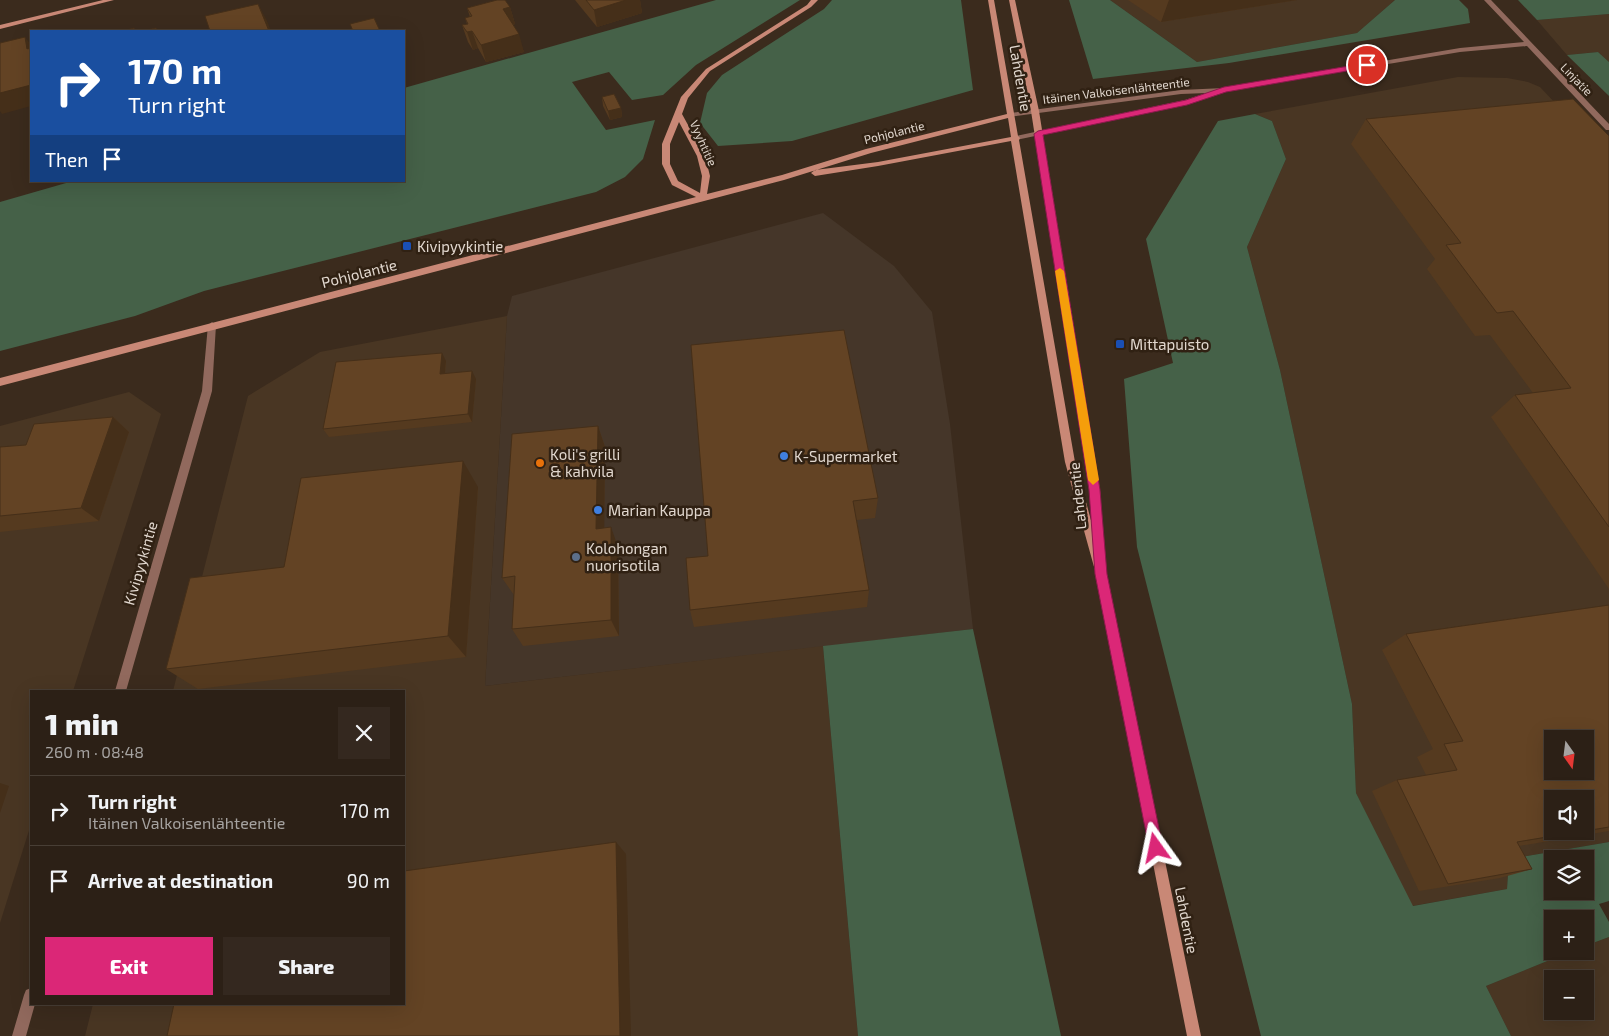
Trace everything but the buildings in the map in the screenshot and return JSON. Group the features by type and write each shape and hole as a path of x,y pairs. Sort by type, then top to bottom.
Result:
{"street":[{"path":"0,27 111,0"},
{"name":"Vyyhtitie","path":"678,114 703,163 706,176 703,198 675,183 666,164 666,144 678,114 685,98 708,70 809,6 815,0"},
{"name":"Lahdentie","path":"991,0 1070,462 1101,574 1194,1036"},
{"name":"Lahdentie","path":"1012,0 1035,111 1095,490 1101,574"},
{"name":"Linjatie","path":"1487,0 1609,128"},
{"name":"Itäinen Valkoisenlähteentie","path":"1011,115 1180,92 1224,90 1460,50 1529,44"},
{"name":"Itäinen Valkoisenlähteentie","path":"1016,138 1187,102 1224,90"},
{"name":"Pohjolantie","path":"0,382 212,325 784,177 869,150 1011,115"},
{"name":"Pohjolantie","path":"784,177 878,164 1016,138"},
{"name":"Kivipyykintie","path":"120,690 207,391 212,325"},
{"path":"19,1036 30,998"}],"shaded area":[{"path":"1110,0 1395,0 1357,33 1197,62"},
{"path":"1609,14 1609,62 1598,52 1567,55 1537,20"},
{"path":"1458,77 1507,78 1528,82 1540,87 1609,160 1609,842 1562,850 1544,850 1544,853 1509,859 1507,889 1412,906 1356,793 1352,704 1280,370 1247,247 1286,159 1272,121 1255,114"},
{"path":"823,213 894,266 932,312 950,424 973,629 485,686 507,316 512,296"},
{"path":"507,316 485,686 823,646 858,1036 85,1036 93,1005 405,1005 405,690 173,690 248,396 320,352"},
{"path":"129,392 161,414 73,690 30,690 30,827 0,923 0,426"},
{"path":"1609,937 1609,1036 1511,1036 1486,986 1550,960 1594,960 1594,943"}],"green space":[{"path":"716,0 800,0 696,65 663,95 632,100 609,72 572,82 606,130 655,120 643,159 625,177 596,192 204,291 135,316 0,351 0,202 70,182 405,182 405,88"},
{"path":"832,0 961,0 973,90 792,141 718,146 700,123 707,93 722,75 824,9"},
{"path":"1069,0 1110,0 1197,62 1357,33 1395,0 1459,0 1468,9 1470,23 1229,63 1093,79"},
{"path":"1518,0 1609,0 1609,14 1537,20"},
{"path":"1598,52 1609,62 1609,96 1567,55"},
{"path":"1255,114 1272,121 1286,159 1247,247 1280,370 1352,704 1356,793 1413,906 1507,889 1509,859 1544,853 1544,900 1594,900 1594,850 1562,850 1609,842 1609,901 1599,904 1609,922 1609,937 1594,943 1594,910 1544,910 1544,960 1550,960 1486,986 1511,1036 1261,1036 1137,547 1124,379 1173,363 1146,239 1218,121"},
{"path":"973,629 1061,1036 858,1036 823,646"}],"slow traffic":[{"path":"1060,271 1093,480"}],"place":[{"name":"Kivipyykintie","path":"407,246"},
{"name":"Mittapuisto","path":"1120,344"},
{"name":"K-Supermarket","path":"784,456"},
{"name":"Koli's grilli & kahvila","path":"540,463"},
{"name":"Marian Kauppa","path":"598,510"},
{"name":"Kolohongan nuorisotila","path":"576,557"}],"route":[{"path":"1156,848 1101,574 1095,490 1038,134 1187,102 1224,90 1367,65"}]}
